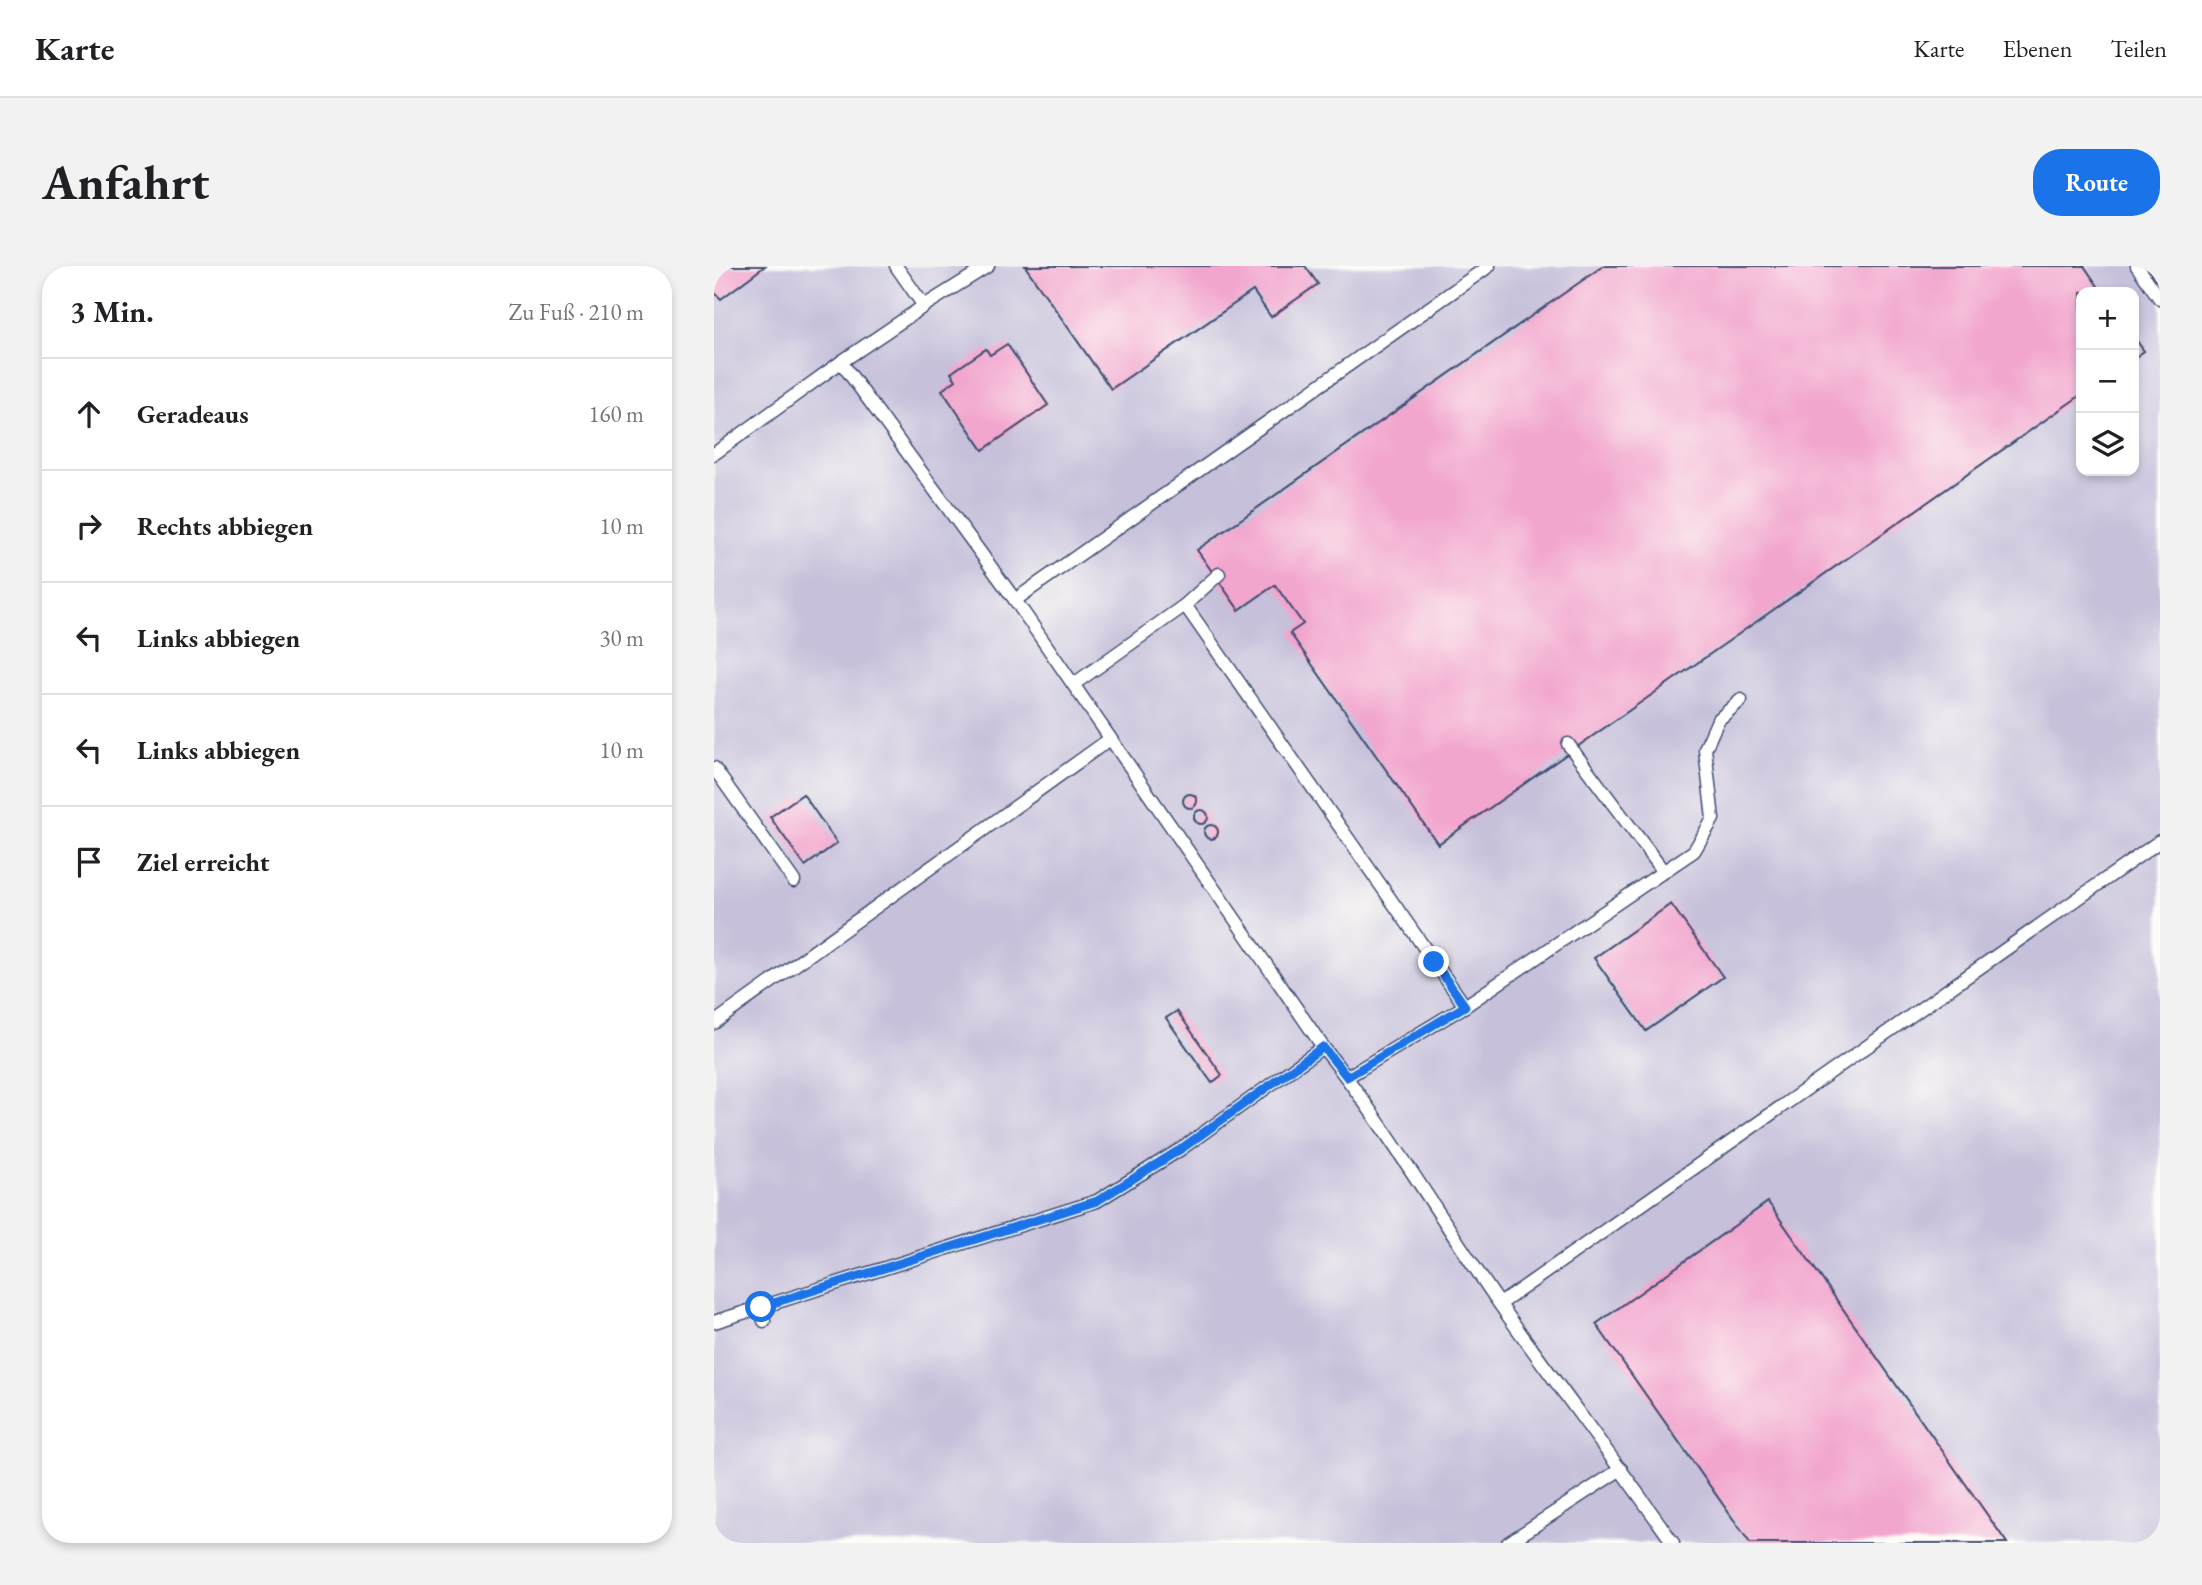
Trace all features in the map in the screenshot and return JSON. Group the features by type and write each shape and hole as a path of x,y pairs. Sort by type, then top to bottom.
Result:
{"lane":[{"path":"896,266 924,306"},
{"path":"714,454 841,362 988,266"},
{"path":"1015,600 1489,266"},
{"path":"2137,266 2160,299"},
{"path":"841,362 1015,600 1323,1047 1413,1172 1500,1304 1673,1543"},
{"path":"1074,684 1185,605 1219,574"},
{"path":"1185,605 1465,1006"},
{"path":"1347,1077 1465,1006 1694,851 1713,819 1704,749 1718,720 1741,700"},
{"path":"714,1023 1110,739"},
{"path":"1568,744 1664,872"},
{"path":"714,768 794,881"},
{"path":"1500,1304 2160,841"},
{"path":"714,1322 1097,1201 1181,1149 1323,1047"},
{"path":"761,1307 764,1321"},
{"path":"1508,1543 1621,1469"}],"shaded area":[{"path":"714,266 2160,266 2160,1543 714,1543"}],"building":[{"path":"714,266 765,266 721,299 714,292"},
{"path":"1025,266 1305,266 1318,284 1271,317 1253,291 1111,389"},
{"path":"1603,266 2084,266 2099,287 2076,287 2076,398 1438,844 1290,633 1303,624 1275,585 1239,610 1197,550"},
{"path":"1007,344 1048,405 983,450 942,390 956,380 951,373 986,349 990,355"},
{"path":"803,794 837,843 805,866 770,817"},
{"path":"1187,794 1193,794 1197,801 1193,808 1187,808 1183,804 1183,798"},
{"path":"1198,810 1204,810 1208,817 1204,824 1198,824 1194,820 1194,814"},
{"path":"1208,825 1214,825 1218,832 1214,839 1208,839 1204,835 1204,829"},
{"path":"1671,904 1723,977 1646,1031 1594,958"},
{"path":"1177,1011 1222,1075 1212,1083 1166,1018"},
{"path":"1768,1202 2007,1543 1750,1543 1596,1324"}],"route":[{"path":"761,1307 1097,1201 1181,1149 1323,1047 1347,1077 1465,1006 1434,962"}]}
